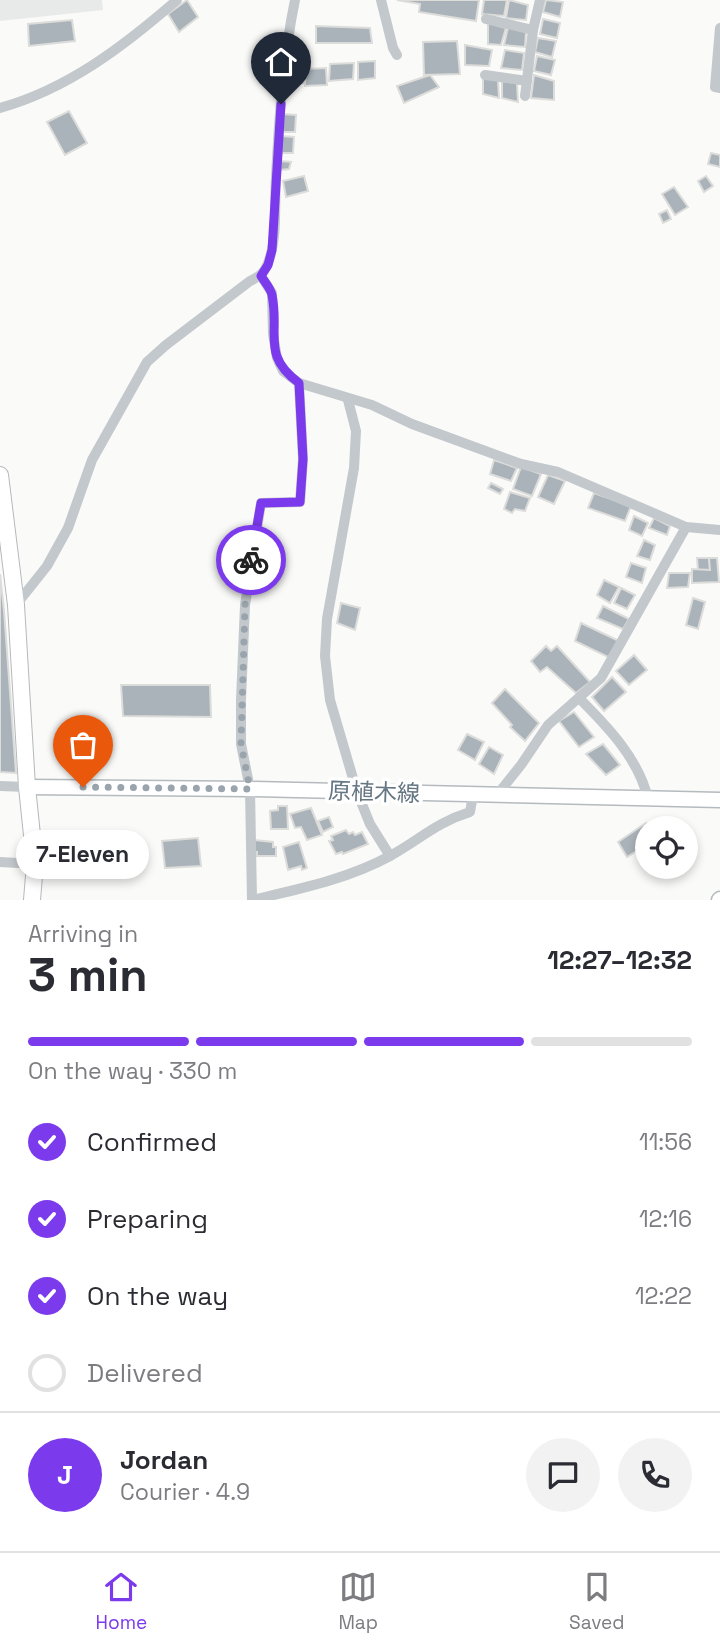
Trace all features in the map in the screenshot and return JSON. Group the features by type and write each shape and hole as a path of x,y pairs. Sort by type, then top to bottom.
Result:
{"highway":[{"path":"0,475 16,605 27,787 35,864 32,900"}],"main road":[{"name":"原植木線","path":"27,787 250,789 720,800"}],"street":[{"path":"0,108 39,95 104,59 177,0"},
{"path":"16,605 47,566 68,528 92,460 146,362 208,313 261,276 268,265 272,250 282,79 295,0"},
{"path":"382,0 397,55"},
{"path":"525,96 533,30 540,0"},
{"path":"486,19 533,30"},
{"path":"720,28 715,87 720,88"},
{"path":"485,75 527,80"},
{"path":"261,276 272,293 273,334 277,358 284,371 299,383 348,400 372,405 412,424 521,464 558,472 686,527 720,530"},
{"path":"299,383 303,459 300,502 261,503 245,605 241,744 250,789 252,900 314,886 390,856 447,819 470,811 474,795"},
{"path":"348,400 356,431 354,468 327,619 325,656 330,700 357,792 370,824 390,856"},
{"path":"497,794 521,765 548,724 601,678 686,527"},
{"path":"579,698 613,733 645,785 648,799"},
{"path":"0,786 27,787"},
{"path":"0,862 35,864"}],"shaded area":[{"path":"0,0 102,0 103,10 0,21"}],"building":[{"path":"187,0 198,17 179,32 168,14"},
{"path":"397,0 479,0 476,21 419,12 420,4"},
{"path":"484,0 507,0 504,16 482,14"},
{"path":"509,0 528,5 526,20 506,18"},
{"path":"546,0 563,2 560,17 543,12"},
{"path":"543,19 560,23 557,38 540,34"},
{"path":"72,20 75,41 29,46 28,24"},
{"path":"488,23 506,28 501,45 488,44"},
{"path":"316,26 370,28 372,43 316,43"},
{"path":"508,27 526,32 525,47 504,45"},
{"path":"538,38 556,41 552,57 535,52"},
{"path":"457,41 460,74 424,75 423,42"},
{"path":"465,45 492,50 489,66 465,65"},
{"path":"505,50 524,53 522,70 501,68"},
{"path":"537,56 555,60 551,75 534,71"},
{"path":"375,61 375,78 358,80 358,62"},
{"path":"354,63 353,79 329,81 330,64"},
{"path":"303,66 303,83 286,84 286,67"},
{"path":"326,68 327,85 305,86 306,69"},
{"path":"430,75 439,87 404,103 397,86"},
{"path":"534,75 554,81 554,100 531,98"},
{"path":"483,77 498,79 499,98 483,94"},
{"path":"502,81 517,83 518,102 502,98"},
{"path":"69,111 87,143 65,155 47,122"},
{"path":"283,114 296,115 295,132 282,132"},
{"path":"281,136 294,137 293,153 280,153"},
{"path":"711,153 720,155 720,167 708,164"},
{"path":"281,161 291,162 289,169 280,170"},
{"path":"304,176 308,191 286,197 283,181"},
{"path":"706,176 713,186 704,192 698,181"},
{"path":"674,187 688,207 675,215 662,194"},
{"path":"667,210 671,219 663,223 659,214"},
{"path":"494,460 517,468 511,481 490,474"},
{"path":"521,467 541,474 532,496 513,489"},
{"path":"548,475 565,481 554,504 538,497"},
{"path":"491,483 503,489 500,494 488,488"},
{"path":"510,492 530,498 525,511 515,509 512,513 504,509"},
{"path":"594,493 631,506 625,521 588,508"},
{"path":"634,516 648,523 642,536 629,530"},
{"path":"654,518 670,526 667,535 649,528"},
{"path":"644,540 655,545 650,560 637,556"},
{"path":"697,558 709,558 710,570 698,570"},
{"path":"709,558 717,558 719,582 692,583 692,569 710,570"},
{"path":"631,563 646,568 642,583 626,577"},
{"path":"669,573 690,573 688,587 667,588"},
{"path":"0,574 4,611 16,773 0,772"},
{"path":"604,580 619,587 610,603 597,595"},
{"path":"621,588 635,595 627,609 614,603"},
{"path":"693,598 705,602 698,629 686,625"},
{"path":"341,603 360,608 355,630 337,623"},
{"path":"603,606 629,619 623,629 597,618"},
{"path":"581,623 619,641 610,658 575,641"},
{"path":"546,646 551,651 557,646 590,682 576,693 547,667 540,672 531,661"},
{"path":"634,655 647,670 629,685 616,671"},
{"path":"612,677 626,692 604,711 592,697"},
{"path":"121,685 210,685 211,717 123,716"},
{"path":"505,689 539,723 525,741 510,727 512,725 492,703"},
{"path":"574,712 594,737 579,747 559,721"},
{"path":"467,734 484,742 475,760 458,750"},
{"path":"603,744 620,765 606,775 586,754"},
{"path":"489,747 503,755 494,774 479,764"},
{"path":"278,806 287,806 288,829 271,829 270,811 278,810"},
{"path":"311,808 322,835 307,840 301,827 295,828 290,814"},
{"path":"329,817 333,827 323,832 318,821"},
{"path":"346,830 355,835 362,832 368,844 336,854 329,841 333,840 331,836"},
{"path":"635,830 635,852 627,857 618,842"},
{"path":"78,831 95,831 95,864 77,863"},
{"path":"198,838 201,866 165,868 162,841"},
{"path":"254,840 273,842 276,856 257,856 257,852 254,852"},
{"path":"299,842 307,868 302,870 301,866 288,870 283,847"}],"way so far":[{"path":"83,787 250,789 241,744 241,700 245,605 251,560"}],"place":[{"name":"7-Eleven","path":"83,787"}],"route":[{"path":"251,560 261,503 300,502 303,459 299,383 284,371 277,358 273,334 272,293 261,276 268,265 272,250 281,104"}]}
